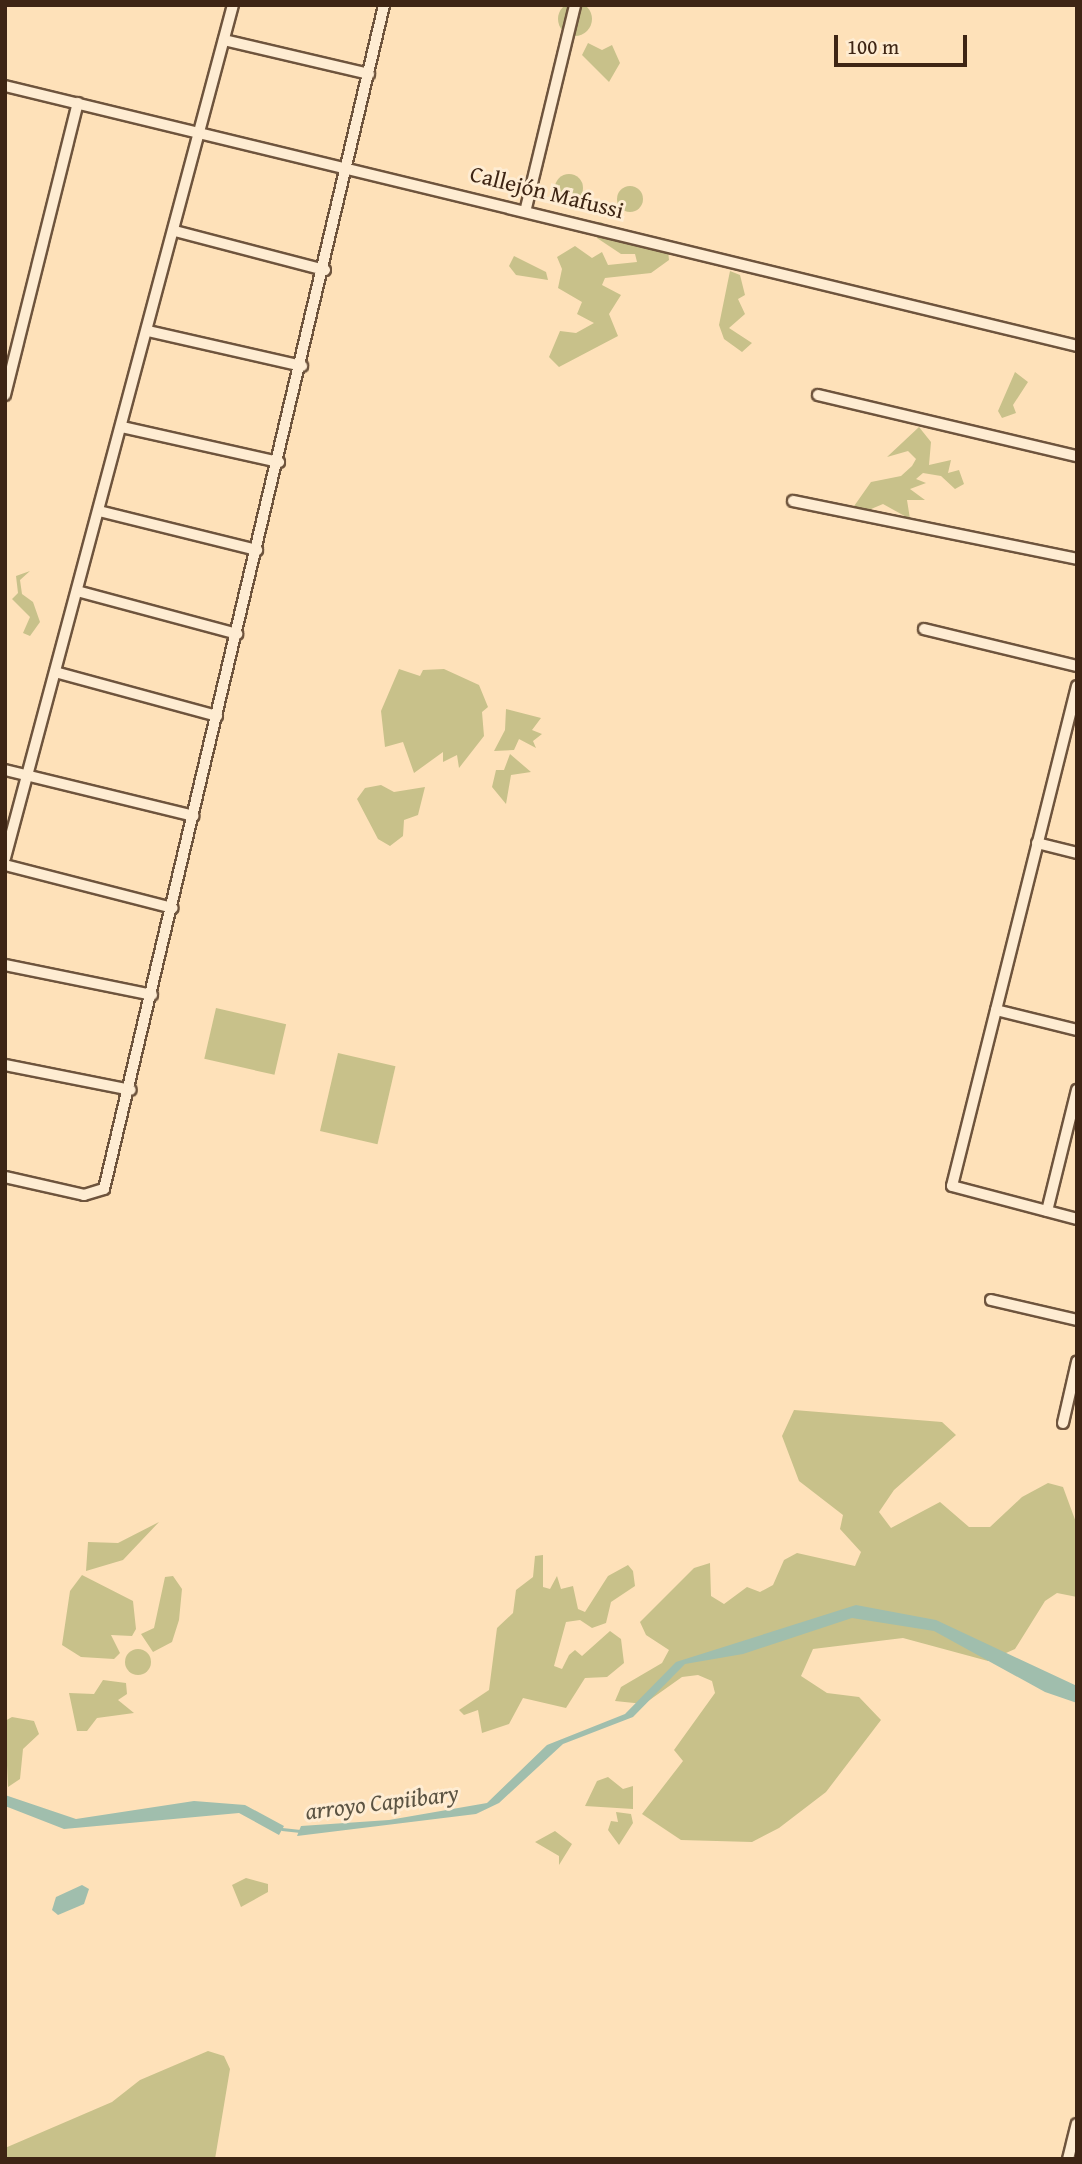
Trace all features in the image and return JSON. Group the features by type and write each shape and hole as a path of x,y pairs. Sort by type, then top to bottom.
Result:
{"street":[{"path":"5,858 175,231 233,5"},
{"path":"5,1177 84,1195 104,1189 131,1090 193,816 350,167 384,5"},
{"path":"526,208 575,5"},
{"path":"224,40 369,74"},
{"name":"Callejón Mafussi","path":"5,86 198,136 350,167 526,208 1077,346"},
{"path":"5,395 78,103"},
{"path":"175,231 325,270"},
{"path":"148,331 302,366"},
{"path":"818,395 1077,456"},
{"path":"122,427 279,462"},
{"path":"793,501 1077,559"},
{"path":"99,511 257,550"},
{"path":"78,591 237,634"},
{"path":"925,629 1077,666"},
{"path":"55,673 217,716"},
{"path":"1077,686 952,1186 1077,1219"},
{"path":"5,770 193,816"},
{"path":"1037,843 1077,853"},
{"path":"5,864 173,908"},
{"path":"5,965 152,995"},
{"path":"996,1010 1077,1030"},
{"path":"5,1065 131,1090"},
{"path":"1047,1211 1077,1090"},
{"path":"991,1300 1077,1320"},
{"path":"1063,1423 1077,1362"},
{"path":"1068,2159 1077,2124"}],"shaded area":[{"path":"575,2 587,7 592,19 587,31 575,36 563,31 558,19 563,7"},
{"path":"588,43 602,50 612,45 620,63 609,82 582,55"},
{"path":"569,174 579,178 583,188 579,198 569,202 559,198 555,188 559,178"},
{"path":"630,186 639,190 643,199 639,208 630,212 621,208 617,199 621,190"},
{"path":"601,222 632,245 668,250 669,260 651,273 605,278 602,285 621,295 609,314 618,336 559,367 549,357 560,331 576,333 594,323 577,314 582,302 558,288 562,269 557,257 575,246 592,258 602,252 608,265 637,262 635,254 621,254 597,238 594,224"},
{"path":"514,256 546,272 548,280 516,275 509,266"},
{"path":"730,271 740,275 745,295 738,299 745,314 729,328 752,343 742,352 724,339 719,325"},
{"path":"1015,372 1028,382 1013,405 1016,413 1002,418 998,411"},
{"path":"919,427 931,442 929,465 951,460 948,473 959,470 964,484 955,489 941,476 923,473 916,479 926,483 910,489 925,500 907,500 910,519 883,504 864,512 852,509 871,482 901,476 912,466 916,459 908,451 887,457"},
{"path":"30,571 20,580 22,594 33,602 40,622 30,636 23,633 30,617 12,599 18,593 16,576"},
{"path":"399,669 420,676 423,670 444,669 479,685 488,707 482,712 484,736 459,768 457,755 443,762 443,752 414,773 403,742 385,747 381,711"},
{"path":"506,709 541,718 532,730 542,734 533,741 536,748 519,739 514,750 494,751 505,730"},
{"path":"510,754 531,772 511,775 506,804 492,787 496,770 504,770"},
{"path":"381,785 394,792 425,787 418,815 404,820 403,836 390,846 378,839 357,799 365,788"},
{"path":"216,1008 286,1024 274,1075 204,1059"},
{"path":"338,1053 395,1066 377,1144 320,1131"},
{"path":"794,1410 942,1422 956,1435 894,1490 879,1512 891,1528 940,1502 969,1527 990,1527 1022,1497 1048,1483 1063,1487 1077,1525 1077,1597 1057,1593 1045,1601 1015,1649 988,1661 903,1638 813,1649 801,1676 827,1693 859,1697 881,1720 826,1792 779,1828 752,1842 681,1840 642,1814 683,1761 674,1750 715,1693 712,1681 698,1675 682,1677 644,1704 615,1701 621,1687 662,1663 669,1650 646,1635 640,1622 694,1568 710,1563 711,1596 724,1604 747,1587 760,1592 773,1585 784,1560 797,1553 855,1566 861,1552 840,1529 843,1515 799,1481 782,1436"},
{"path":"159,1522 123,1560 86,1571 88,1542 118,1543"},
{"path":"543,1555 543,1587 550,1589 557,1576 561,1589 573,1586 578,1609 585,1612 608,1576 628,1565 633,1571 635,1586 611,1602 606,1623 592,1628 580,1620 566,1622 554,1666 562,1669 569,1655 575,1650 582,1656 610,1631 621,1639 624,1663 607,1677 585,1678 566,1708 523,1698 509,1724 482,1733 478,1710 464,1715 459,1710 489,1690 497,1628 513,1613 516,1590 533,1577 535,1556"},
{"path":"82,1575 133,1601 136,1629 132,1636 111,1635 120,1653 114,1659 81,1657 62,1645 70,1591"},
{"path":"173,1576 182,1589 179,1620 172,1642 153,1652 141,1634 154,1628 165,1577"},
{"path":"856,1605 936,1620 1077,1686 1077,1703 1045,1692 934,1631 852,1618 743,1654 685,1664 633,1717 563,1744 499,1803 476,1814 297,1836 301,1826 389,1820 487,1803 547,1745 625,1714 676,1662"},
{"path":"138,1649 147,1653 151,1662 147,1671 138,1675 129,1671 125,1662 129,1653"},
{"path":"103,1680 126,1683 127,1694 118,1700 134,1713 97,1718 87,1731 77,1731 69,1693 94,1694"},
{"path":"12,1717 34,1721 39,1734 23,1749 20,1779 8,1787 5,1721"},
{"path":"608,1777 623,1789 633,1786 633,1809 585,1806 597,1781"},
{"path":"5,1795 76,1819 194,1801 245,1805 284,1826 279,1835 239,1813 64,1829 5,1806"},
{"path":"616,1812 631,1814 633,1823 619,1845 608,1830 611,1821 618,1822"},
{"path":"555,1831 572,1844 559,1865 559,1856 535,1842"},
{"path":"246,1878 268,1884 268,1892 241,1907 232,1885"},
{"path":"82,1885 89,1889 84,1904 58,1915 52,1910 56,1897"},
{"path":"208,2051 224,2056 230,2069 215,2159 5,2159 5,2148 112,2102 140,2080"}],"waterway":[{"name":"arroyo Capiibary","path":"282,1829 300,1831"}]}
